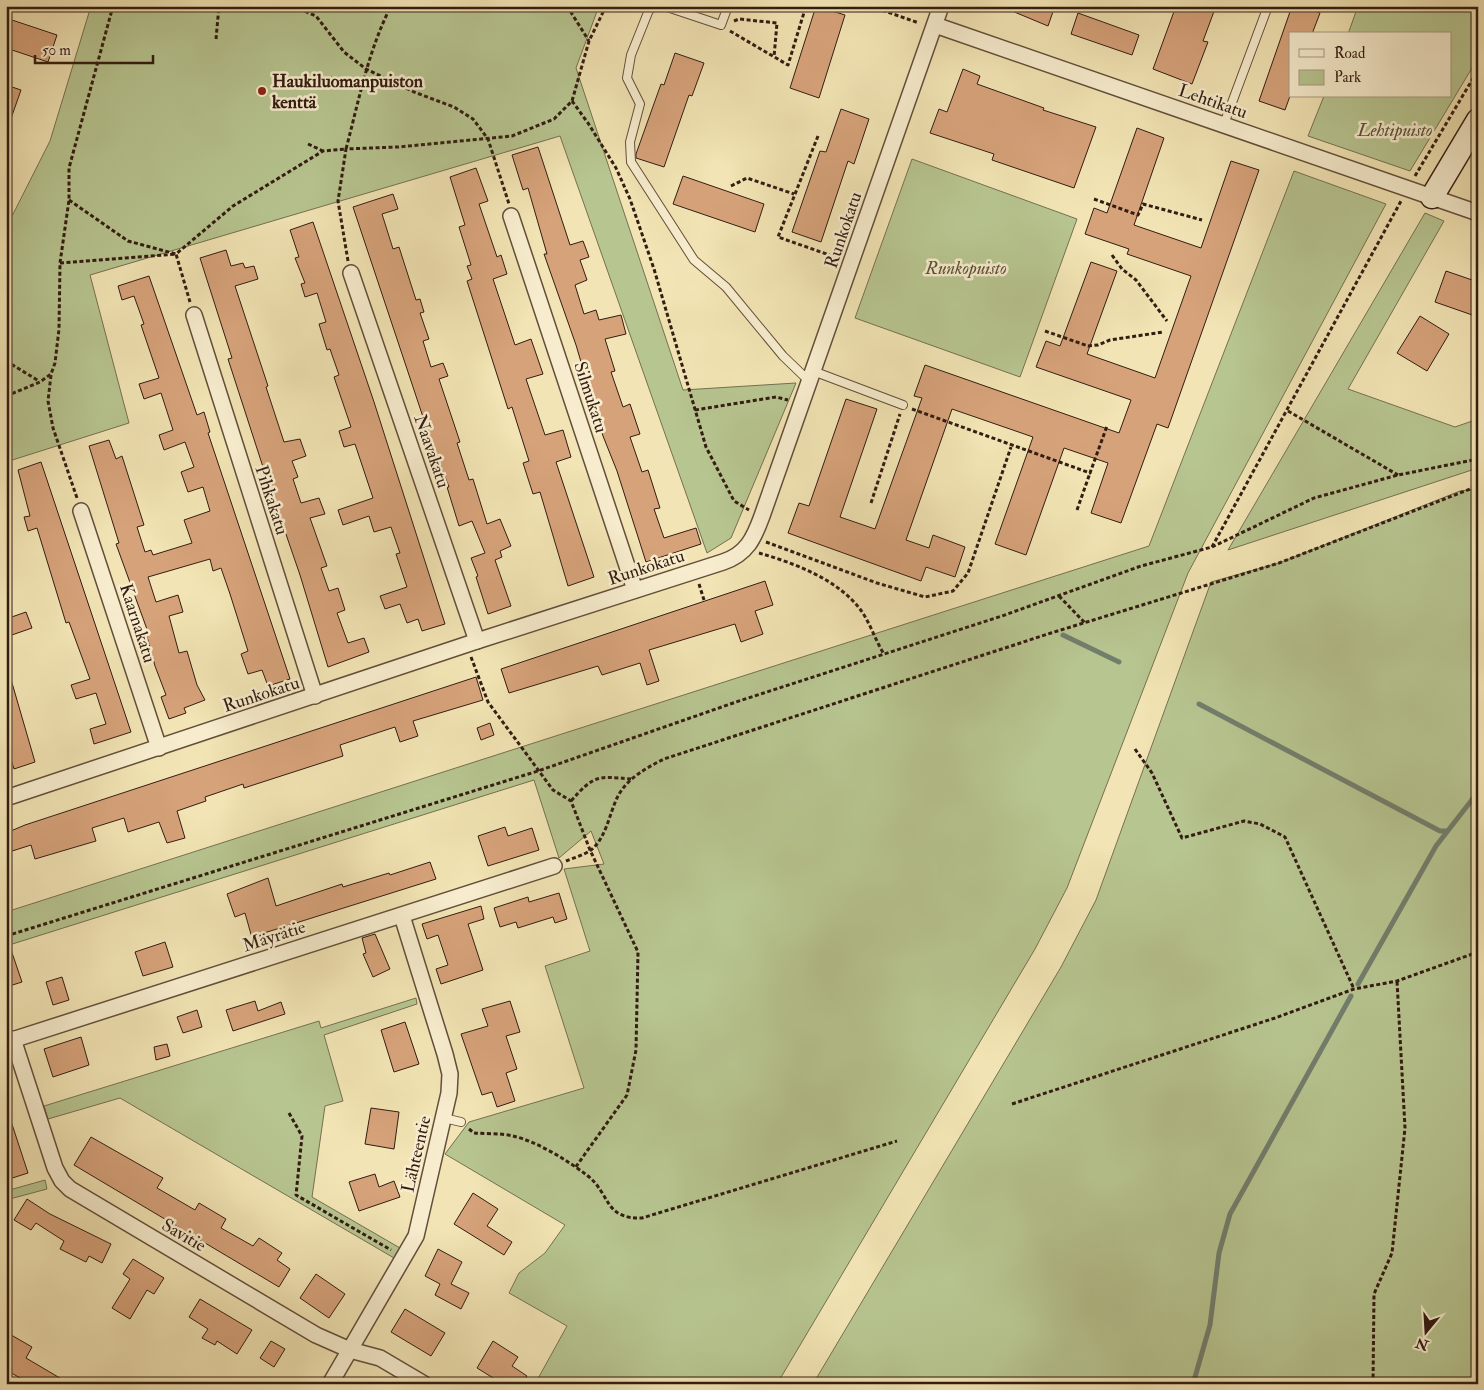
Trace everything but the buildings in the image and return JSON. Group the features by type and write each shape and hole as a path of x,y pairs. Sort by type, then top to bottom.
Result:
{"street":[{"name":"Runkokatu","path":"6,798 727,560 750,544 762,516 941,6"},
{"name":"Lehtikatu","path":"935,24 1478,213"},
{"path":"1432,197 1478,120"},
{"name":"Silmukatu","path":"511,216 636,590"},
{"name":"Naavakatu","path":"351,273 471,643"},
{"name":"Pihkakatu","path":"194,315 315,696"},
{"name":"Kaarnakatu","path":"82,511 159,748"},
{"name":"Mäyrätie","path":"10,1040 554,866"},
{"name":"Lähteentie","path":"330,1384 404,1258 419,1228 444,1118 450,1074 402,916"},
{"name":"Savitie","path":"10,1040 54,1168 62,1181 70,1189 316,1335 350,1350 380,1358 424,1384"}],"lane":[{"path":"656,6 649,10 631,55 627,78 640,104 630,142 631,162 694,260 726,287 784,356 811,376 903,406"},
{"path":"664,6 721,25 728,6"},
{"path":"1224,124 1268,6"},
{"path":"444,1118 461,1122"}],"path":[{"path":"82,511 53,428 48,401 59,329 60,263 69,200 69,168 113,6"},
{"path":"216,39 219,6"},
{"path":"293,6 316,16 344,52 366,69 414,92 454,107 473,119 488,139 506,192 511,216"},
{"path":"351,273 341,230 338,201 346,149 361,87 382,25 391,6"},
{"path":"567,6 589,41"},
{"path":"60,263 176,254 233,206 323,151 512,136 554,119 572,101 589,41 606,6"},
{"path":"721,25 788,65 806,6"},
{"path":"870,6 919,23 935,24"},
{"path":"721,25 739,19 777,24 774,57"},
{"path":"1212,548 1288,412 1408,189 1478,70"},
{"path":"331,78 361,87"},
{"path":"572,101 616,168 630,199 654,269 706,446 734,501 762,516"},
{"path":"818,136 778,236 841,259"},
{"path":"308,144 323,151"},
{"path":"731,186 746,178 794,194"},
{"path":"1094,199 1138,215 1143,204 1202,220"},
{"path":"69,200 128,241 176,254"},
{"path":"176,254 194,315"},
{"path":"1112,255 1122,269 1136,280 1167,321"},
{"path":"1045,331 1088,346 1098,345 1110,340 1163,332"},
{"path":"6,362 40,382"},
{"path":"6,396 40,382 51,374"},
{"path":"695,410 776,397 802,402"},
{"path":"871,503 903,406 1011,447 1090,473"},
{"path":"1288,412 1398,475"},
{"path":"1077,510 1107,426"},
{"path":"750,544 925,597 953,591 968,573 1011,447"},
{"path":"6,936 538,771 1059,596 1141,566 1212,548 1314,498 1398,475 1478,459"},
{"path":"554,866 590,850 601,838 618,796 632,779 646,768 664,759 1085,623 1279,563 1478,486"},
{"path":"750,544 771,557 829,582 847,594 862,610 884,654"},
{"path":"699,583 704,600"},
{"path":"1059,596 1085,623"},
{"path":"471,643 488,702 553,790 571,801 590,850 638,952 636,1050 627,1095 575,1168"},
{"path":"1135,749 1152,773 1182,838 1244,821 1260,824 1285,837 1354,989"},
{"path":"571,801 585,785 600,776 632,779"},
{"path":"1012,1104 1275,1018 1354,989 1397,981 1478,952"},
{"path":"1373,1384 1374,1294 1392,1253 1405,1128 1397,981"},
{"path":"288,1113 302,1136 296,1195 404,1258"},
{"path":"461,1122 474,1133 512,1136 537,1145 589,1177 616,1212 627,1218 642,1218 897,1141"}],"green space":[{"path":"91,6 599,6 576,68 683,390 796,383 731,538 707,553 560,136 90,275 129,423 6,462 6,228 50,141"},
{"name":"Lehtipuisto","path":"1358,6 1478,6 1478,58 1410,171 1308,136 1323,98 1452,98 1452,32 1349,32"},
{"name":"Runkopuisto","path":"912,159 1077,219 1020,377 855,318"},
{"path":"1294,171 1386,204 1188,573 1067,888 1035,949 777,1384 535,1384 567,1326 509,1293 519,1273 545,1253 565,1225 445,1154 469,1122 584,1088 545,966 590,951 564,869 604,864 591,831 559,858 534,780 6,946 6,912 1149,546"},
{"path":"1425,213 1444,221 1348,389 1455,427 1478,419 1478,468 1228,550"},
{"path":"1478,489 1478,1384 813,1384 1061,967 1096,900 1211,582 1279,563 1460,491"},
{"path":"416,998 417,1004 324,1035 343,1101 325,1106 312,1197 400,1248 394,1258 120,1098 48,1119 44,1106 319,1021 321,1028"},
{"path":"45,1180 47,1189 6,1200 6,1191"}],"waterway":[{"path":"1063,635 1119,662"},
{"path":"1199,704 1440,831 1446,831"},
{"path":"1358,984 1436,846 1478,792"},
{"path":"1193,1384 1210,1325 1219,1253 1230,1214 1351,996"}],"place":[{"name":"Haukiluomanpuiston kenttä","path":"262,91"}]}
